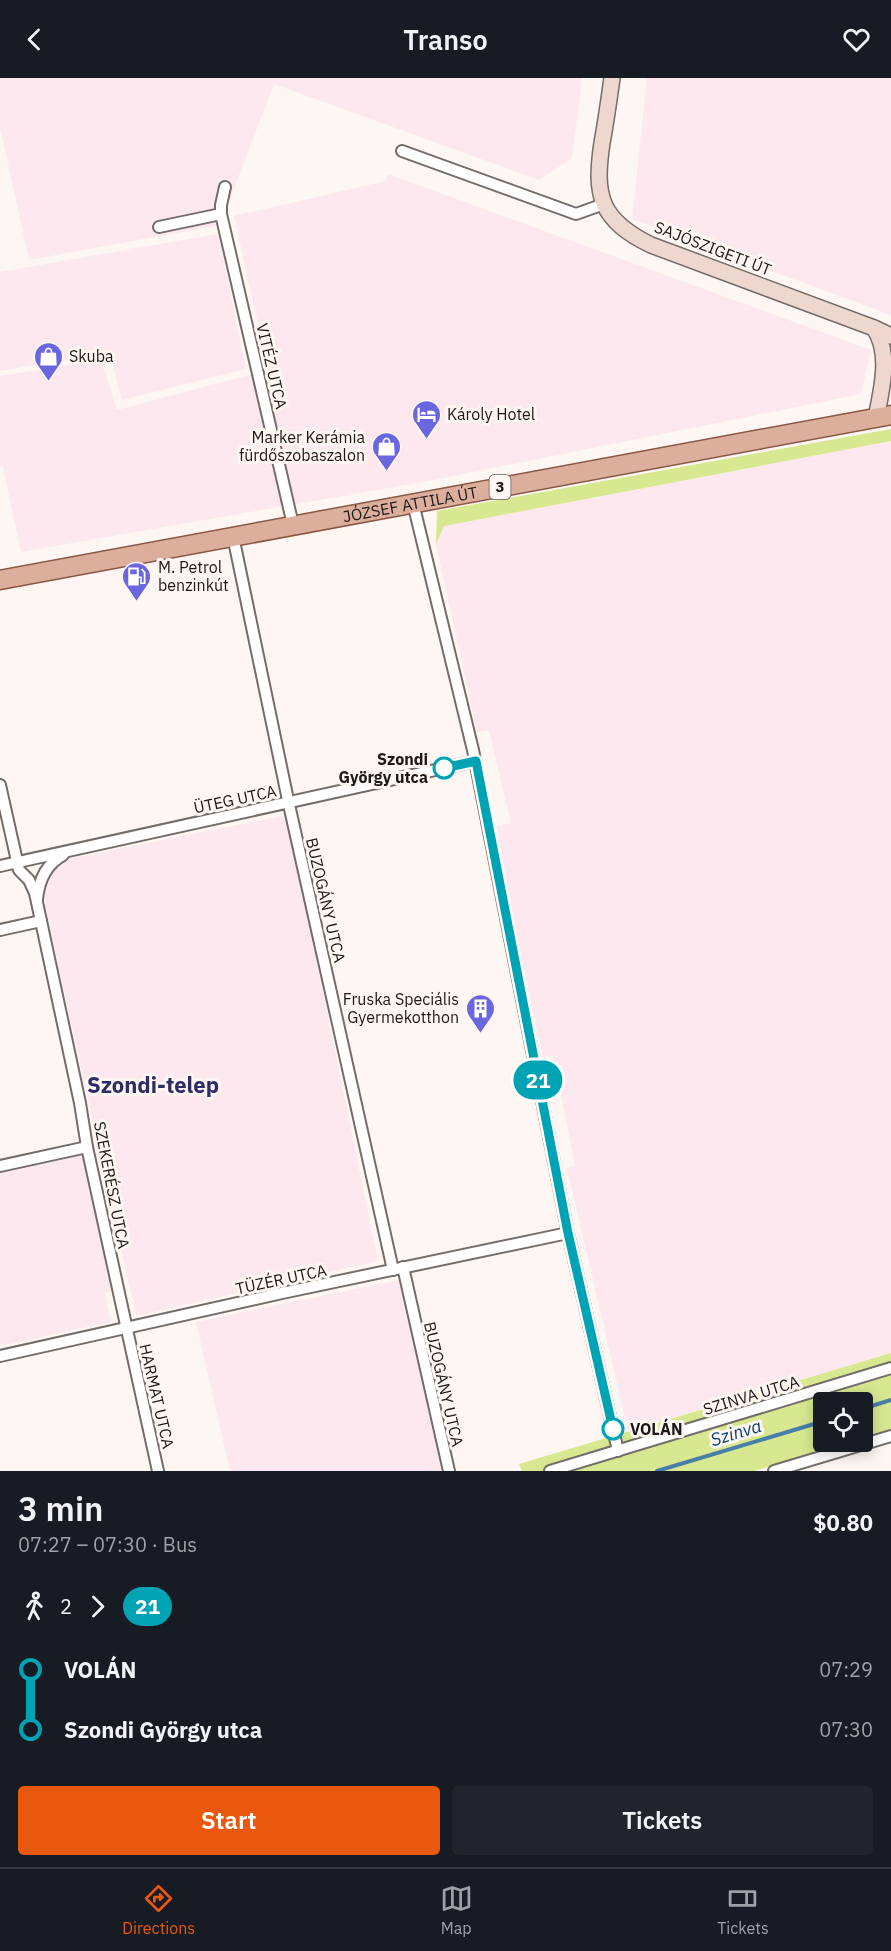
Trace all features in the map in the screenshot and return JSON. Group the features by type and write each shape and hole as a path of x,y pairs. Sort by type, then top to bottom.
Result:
{"main road":[{"name":"SAJÓSZIGETI ÚT","path":"612,78 598,166 598,186 604,204 614,220 638,238 651,244 891,336"},
{"path":"874,328 883,339 889,363 883,417"},
{"name":"JÓZSEF ATTILA ÚT","path":"0,580 883,417"}],"street":[{"path":"402,151 576,214 604,204"},
{"name":"VITÉZ UTCA","path":"225,187 221,214 293,525"},
{"path":"159,227 221,214"},
{"path":"413,503 476,761 568,1233 618,1451"},
{"name":"BUZOGÁNY UTCA","path":"232,536 289,803 398,1269 449,1471"},
{"name":"ÜTEG UTCA","path":"0,866 476,761"},
{"name":"SZEKERÉSZ UTCA","path":"0,785 18,870 32,884 38,908 126,1328"},
{"name":"SZEKERÉSZ UTCA","path":"38,908 39,885 46,870 55,859 74,850"},
{"path":"0,930 41,921"},
{"path":"0,1166 87,1147"},
{"name":"TÜZÉR UTCA","path":"0,1356 568,1233"},
{"name":"HARMAT UTCA","path":"126,1328 158,1471"},
{"name":"SZINVA UTCA","path":"550,1471 891,1368"},
{"path":"774,1471 891,1436"}],"shaded area":[{"path":"0,78 582,78 572,158 539,180 274,84 220,225 29,260 0,127"},
{"path":"647,78 891,78 891,315 632,219"},
{"path":"388,174 871,350 861,394 423,482 21,552 3,467 0,467 0,376 101,360 117,410 268,370 234,216 386,181"},
{"path":"218,234 246,369 122,400 109,352 0,371 0,272"},
{"path":"891,441 891,1353 628,1431 567,1168 575,1165 553,1055 543,1057 493,827 511,823 489,730 477,732 436,544 444,526"},
{"path":"287,815 378,1261 136,1316 45,905 44,890 53,870 68,859"},
{"path":"81,1154 113,1290 105,1293 111,1322 0,1346 0,1172"},
{"path":"399,1280 444,1471 230,1471 196,1322"}],"green space":[{"path":"891,429 891,441 444,526 436,544 437,511"},
{"path":"891,1353 891,1430 873,1435 873,1392 813,1392 813,1452 818,1452 754,1471 522,1471 519,1464"}],"waterway":[{"name":"Szinva","path":"873,1406 891,1400"},
{"name":"Szinva","path":"657,1471 813,1424"}],"bus line":[{"name":"21","path":"444,768 476,761 568,1233 613,1429"}],"place":[{"name":"Skuba","path":"48,382"},
{"name":"Károly Hotel","path":"426,440"},
{"name":"Marker Kerámia fürdőszobaszalon","path":"386,472"},
{"name":"M. Petrol benzinkút","path":"137,602"},
{"name":"Szondi György utca","path":"444,768"},
{"name":"Fruska Speciális Gyermekotthon","path":"480,1034"},
{"name":"VOLÁN","path":"613,1429"}],"district":[{"name":"Szondi-telep","path":"153,1085"}]}
